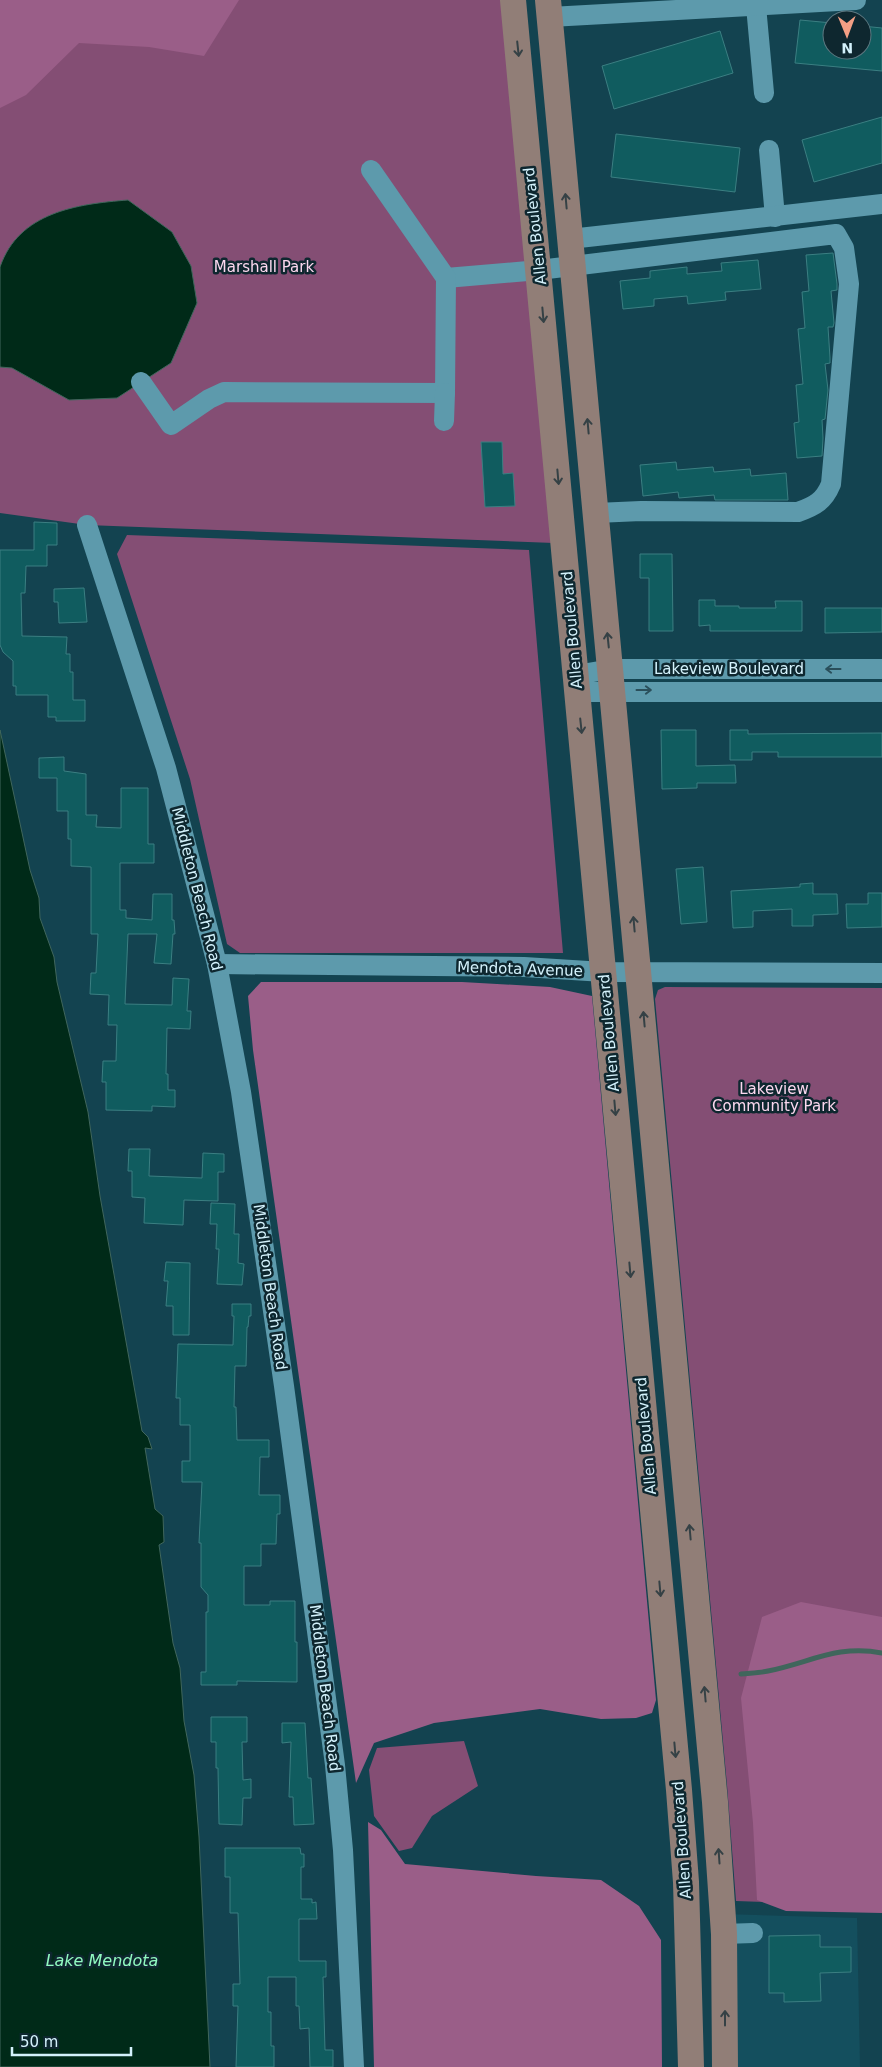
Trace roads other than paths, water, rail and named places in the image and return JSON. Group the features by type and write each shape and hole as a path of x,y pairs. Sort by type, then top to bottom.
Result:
{"main road":[{"name":"Allen Boulevard","path":"513,0 680,1808 686,1882 691,2067"},
{"path":"549,8 715,1802 724,1934 725,2067"}],"street":[{"path":"549,8 724,4 756,6 856,0"},
{"path":"756,6 764,93"},
{"path":"769,150 775,216"},
{"path":"371,170 446,278 444,421"},
{"path":"570,239 882,204"},
{"path":"446,278 573,267 836,234 844,248 849,274 831,484 827,494 814,506 798,512 641,511 596,513"},
{"path":"141,382 171,425 209,399 224,392 445,393"},
{"name":"Middleton Beach Road","path":"87,525 166,768 217,964 241,1092 282,1367 335,1765 343,1850 354,2067"},
{"name":"Lakeview Boulevard","path":"577,684 611,680 882,670"},
{"name":"Lakeview Boulevard","path":"611,680 882,692"},
{"name":"Mendota Avenue","path":"217,964 524,967 604,972 882,974"},
{"path":"724,1934 753,1933"}],"water":[{"path":"128,200 172,232 191,266 197,303 171,363 117,398 69,400 12,368 0,367 0,267 9,248 21,234 35,223 52,214 89,204"},
{"name":"Lake Mendota","path":"0,730 30,870 39,898 40,918 54,957 57,982 88,1112 100,1196 142,1431 148,1437 152,1449 145,1448 155,1509 163,1516 164,1542 159,1545 173,1643 180,1668 184,1721 194,1775 199,1837 210,2067 0,2067"}],"waterway":[{"path":"741,1674 783,1668 837,1653 851,1651 882,1653"}],"park label":[{"name":"Marshall Park","path":"264,267"},
{"name":"Lakeview Community Park","path":"774,1098"}]}
